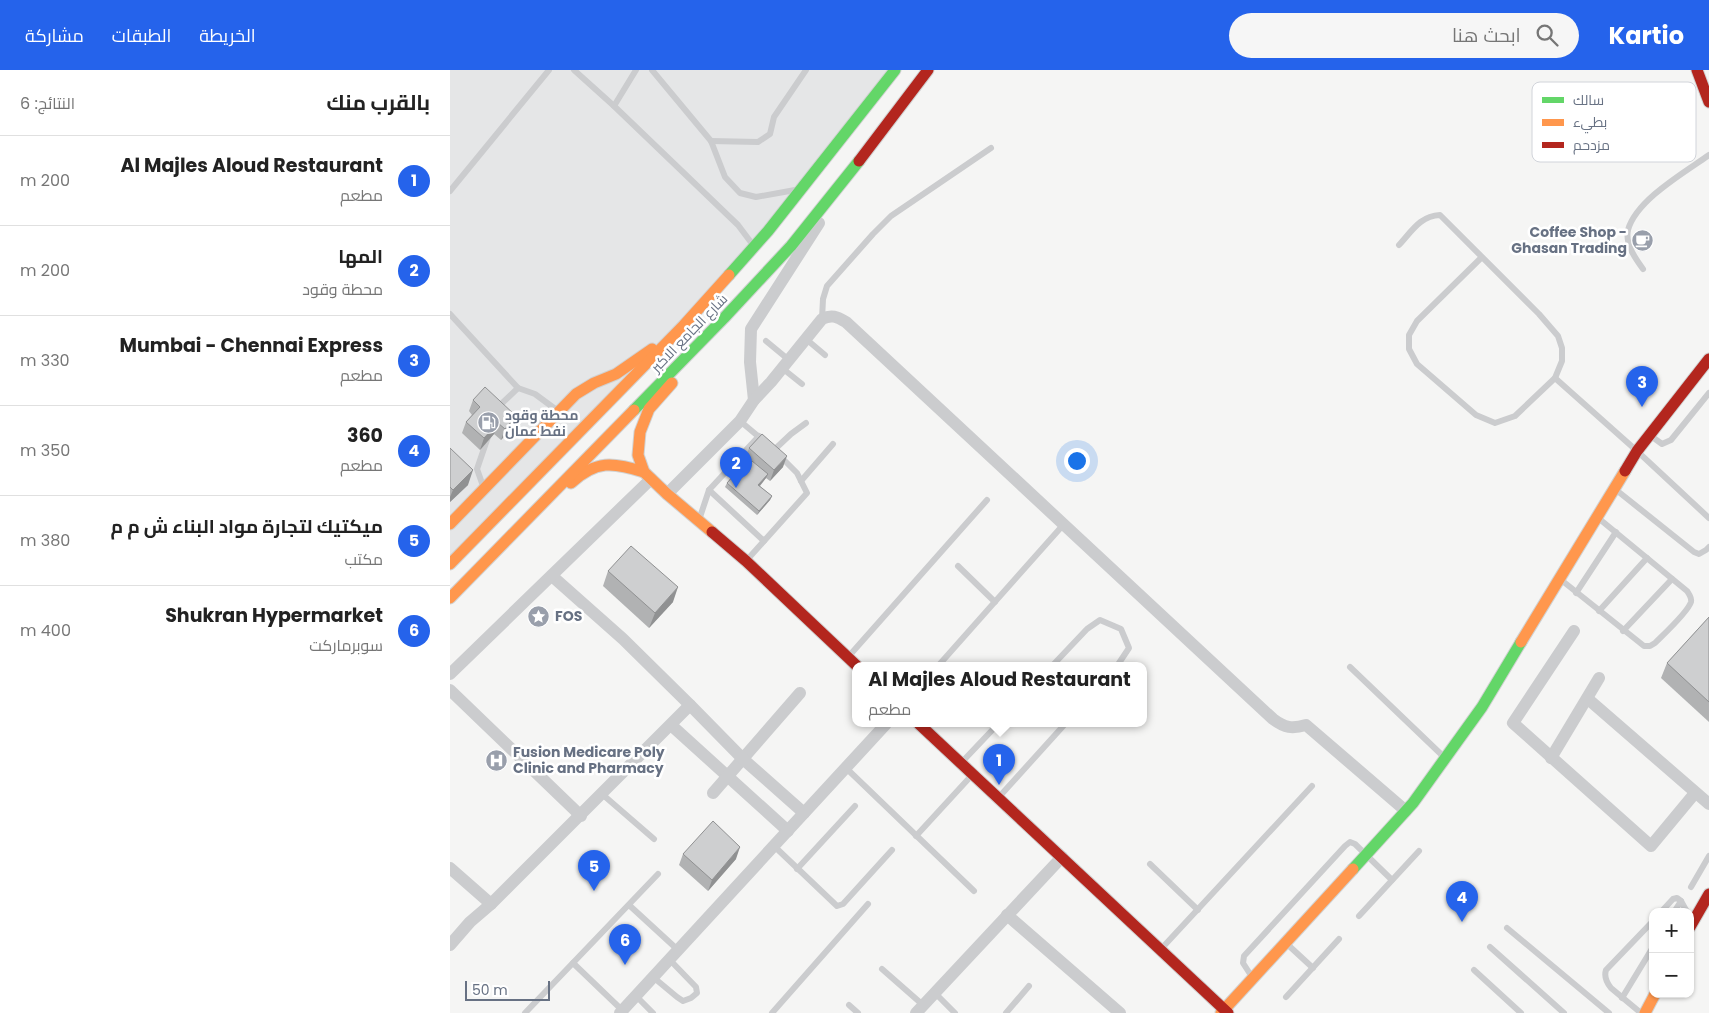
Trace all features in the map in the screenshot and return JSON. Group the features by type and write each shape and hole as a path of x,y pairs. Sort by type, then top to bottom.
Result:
{"street":[{"name":"شارع الجامع الاكبر","path":"450,564 684,325 768,231 895,70"},
{"name":"شارع الجامع الاكبر","path":"450,598 714,329 791,246 849,174 928,70"},
{"path":"1697,70 1709,102"},
{"path":"754,400 750,362 751,329 797,260 849,174"},
{"path":"667,494 740,421 754,400 822,319 830,315 837,317 846,322 1274,719 1284,727 1294,728 1306,725 1406,811"},
{"path":"450,524 576,394 635,362 684,325"},
{"path":"714,329 699,352 649,409 640,432 638,455 648,475 667,494 746,561 854,662"},
{"path":"926,728 972,774 1225,1012 1253,978 1413,803 1482,707 1637,451 1709,358"},
{"path":"532,516 558,496 583,472 607,464 625,466 648,475"},
{"path":"450,674 552,576 648,475"},
{"path":"552,576 622,639 743,759 804,813"},
{"path":"1574,630 1513,723 1651,846 1695,793"},
{"path":"1551,758 1599,678"},
{"path":"450,690 581,816"},
{"path":"713,793 800,693"},
{"path":"1588,699 1709,804"},
{"path":"450,945 470,922 581,816 690,705"},
{"path":"671,725 788,830"},
{"path":"623,1012 883,727"},
{"path":"920,1009 1062,857"},
{"path":"450,868 491,904"},
{"path":"1694,918 1709,894"},
{"path":"1007,915 1120,1013"},
{"path":"1645,1013 1653,998"}],"lane":[{"path":"450,190 548,70"},
{"path":"574,70 738,225 754,246"},
{"path":"614,106 636,70"},
{"path":"652,70 711,141 725,177 740,193 756,197 801,189"},
{"path":"711,141 758,142 770,134 774,116 806,70"},
{"path":"822,319 823,299 827,286 873,234 891,216 991,148"},
{"path":"1643,269 1631,252 1628,231 1636,214 1655,192 1709,155"},
{"path":"1399,245 1417,225 1429,216 1440,215 1482,257 1539,314 1558,336 1562,348 1562,361 1554,378 1514,416 1495,423 1476,415 1417,364 1409,350 1409,335 1416,321 1482,257"},
{"path":"450,314 518,388 535,394 559,412"},
{"path":"806,339 825,355"},
{"path":"766,341 802,384"},
{"path":"1554,378 1709,518"},
{"path":"494,419 496,410 518,388"},
{"path":"1649,435 1662,444 1671,440 1709,393"},
{"path":"740,421 798,473 807,492 746,561"},
{"path":"774,450 806,423"},
{"path":"484,489 477,469 487,445 491,428"},
{"path":"698,521 709,490 758,436"},
{"path":"801,481 833,444"},
{"path":"1614,488 1694,552 1699,554 1709,547"},
{"path":"709,490 764,540"},
{"path":"848,657 987,500"},
{"path":"1559,578 1640,645 1650,646 1655,643 1686,611 1691,602 1691,597 1687,591 1597,516"},
{"path":"942,662 1064,524"},
{"path":"1576,593 1616,532"},
{"path":"1599,611 1646,558"},
{"path":"958,566 995,602"},
{"path":"1623,631 1672,578"},
{"path":"1056,662 1087,629 1100,620 1121,629 1129,648 1120,662"},
{"path":"1350,667 1445,758"},
{"path":"961,763 995,727"},
{"path":"998,798 1062,727"},
{"path":"846,768 974,891"},
{"path":"916,836 972,774"},
{"path":"1161,950 1312,786"},
{"path":"602,794 654,839"},
{"path":"797,869 856,806"},
{"path":"1253,978 1243,963 1244,956 1350,842 1355,844 1392,880"},
{"path":"774,846 837,906 843,904 892,850"},
{"path":"1359,916 1419,851"},
{"path":"1690,887 1709,856"},
{"path":"1150,864 1198,910"},
{"path":"525,1013 658,874"},
{"path":"1665,908 1673,899 1681,900"},
{"path":"1676,908 1681,900"},
{"path":"1681,900 1684,908"},
{"path":"772,1013 868,904"},
{"path":"629,905 674,955 696,987 697,993 684,1001 677,998 653,977"},
{"path":"1641,1013 1608,984 1606,970 1649,925"},
{"path":"1507,928 1609,1013"},
{"path":"1286,997 1339,939"},
{"path":"1286,943 1313,968"},
{"path":"1490,947 1564,1013"},
{"path":"1622,998 1649,953"},
{"path":"573,963 623,1012"},
{"path":"882,969 920,1009"},
{"path":"1474,970 1521,1013"},
{"path":"1006,1013 1029,986"},
{"path":"935,992 955,1013"},
{"path":"636,996 653,1013"},
{"path":"849,1005 858,1013"}],"shaded area":[{"path":"450,70 894,70 684,325 450,564"}],"building":[{"path":"485,387 516,416 505,429 498,423 484,438 466,422 480,407 473,400"},
{"path":"762,434 787,456 774,470 749,448"},
{"path":"450,448 473,470 453,490 450,487"},
{"path":"752,461 768,474 758,485 772,496 759,511 727,483 741,467 745,470"},
{"path":"631,546 678,587 655,613 608,571"},
{"path":"1709,617 1709,702 1667,663"},
{"path":"713,821 740,847 712,880 683,854"}],"traffic: fast":[{"path":"729,275 768,231 895,70"},
{"path":"634,410 791,246 859,161"},
{"path":"1353,869 1413,803 1482,707 1521,642"}],"traffic: slow":[{"path":"450,564 684,325 729,275"},
{"path":"450,524 576,394 594,383 616,374 652,349"},
{"path":"672,383 649,409 640,432 638,455 644,472 712,532"},
{"path":"450,598 634,410"},
{"path":"571,483 589,470 605,465 623,466 644,472"},
{"path":"1521,642 1625,471"},
{"path":"1221,1013 1353,869"},
{"path":"1645,1013 1653,998"}],"traffic: jam":[{"path":"859,161 928,70"},
{"path":"1697,70 1709,102"},
{"path":"1625,471 1637,451 1709,359"},
{"path":"712,532 746,561 853,662"},
{"path":"922,727 1228,1013"},
{"path":"1694,920 1709,894"}],"place":[{"name":"Coffee Shop - Ghasan Trading","path":"1643,240"},
{"name":"Mumbai - Chennai Express","path":"1642,407"},
{"name":"محطة وقود نفط عمان","path":"489,423"},
{"name":"المه‍ا","path":"736,488"},
{"name":"FOS","path":"539,616"},
{"name":"Fusion Medicare Poly Clinic and Pharmacy","path":"497,760"},
{"name":"Al Majles Aloud Restaurant","path":"999,785"},
{"name":"ميكتيك لتجارة مواد البناء ش م م","path":"594,891"},
{"name":"360","path":"1462,922"},
{"name":"Shukran Hypermarket","path":"625,965"}]}
